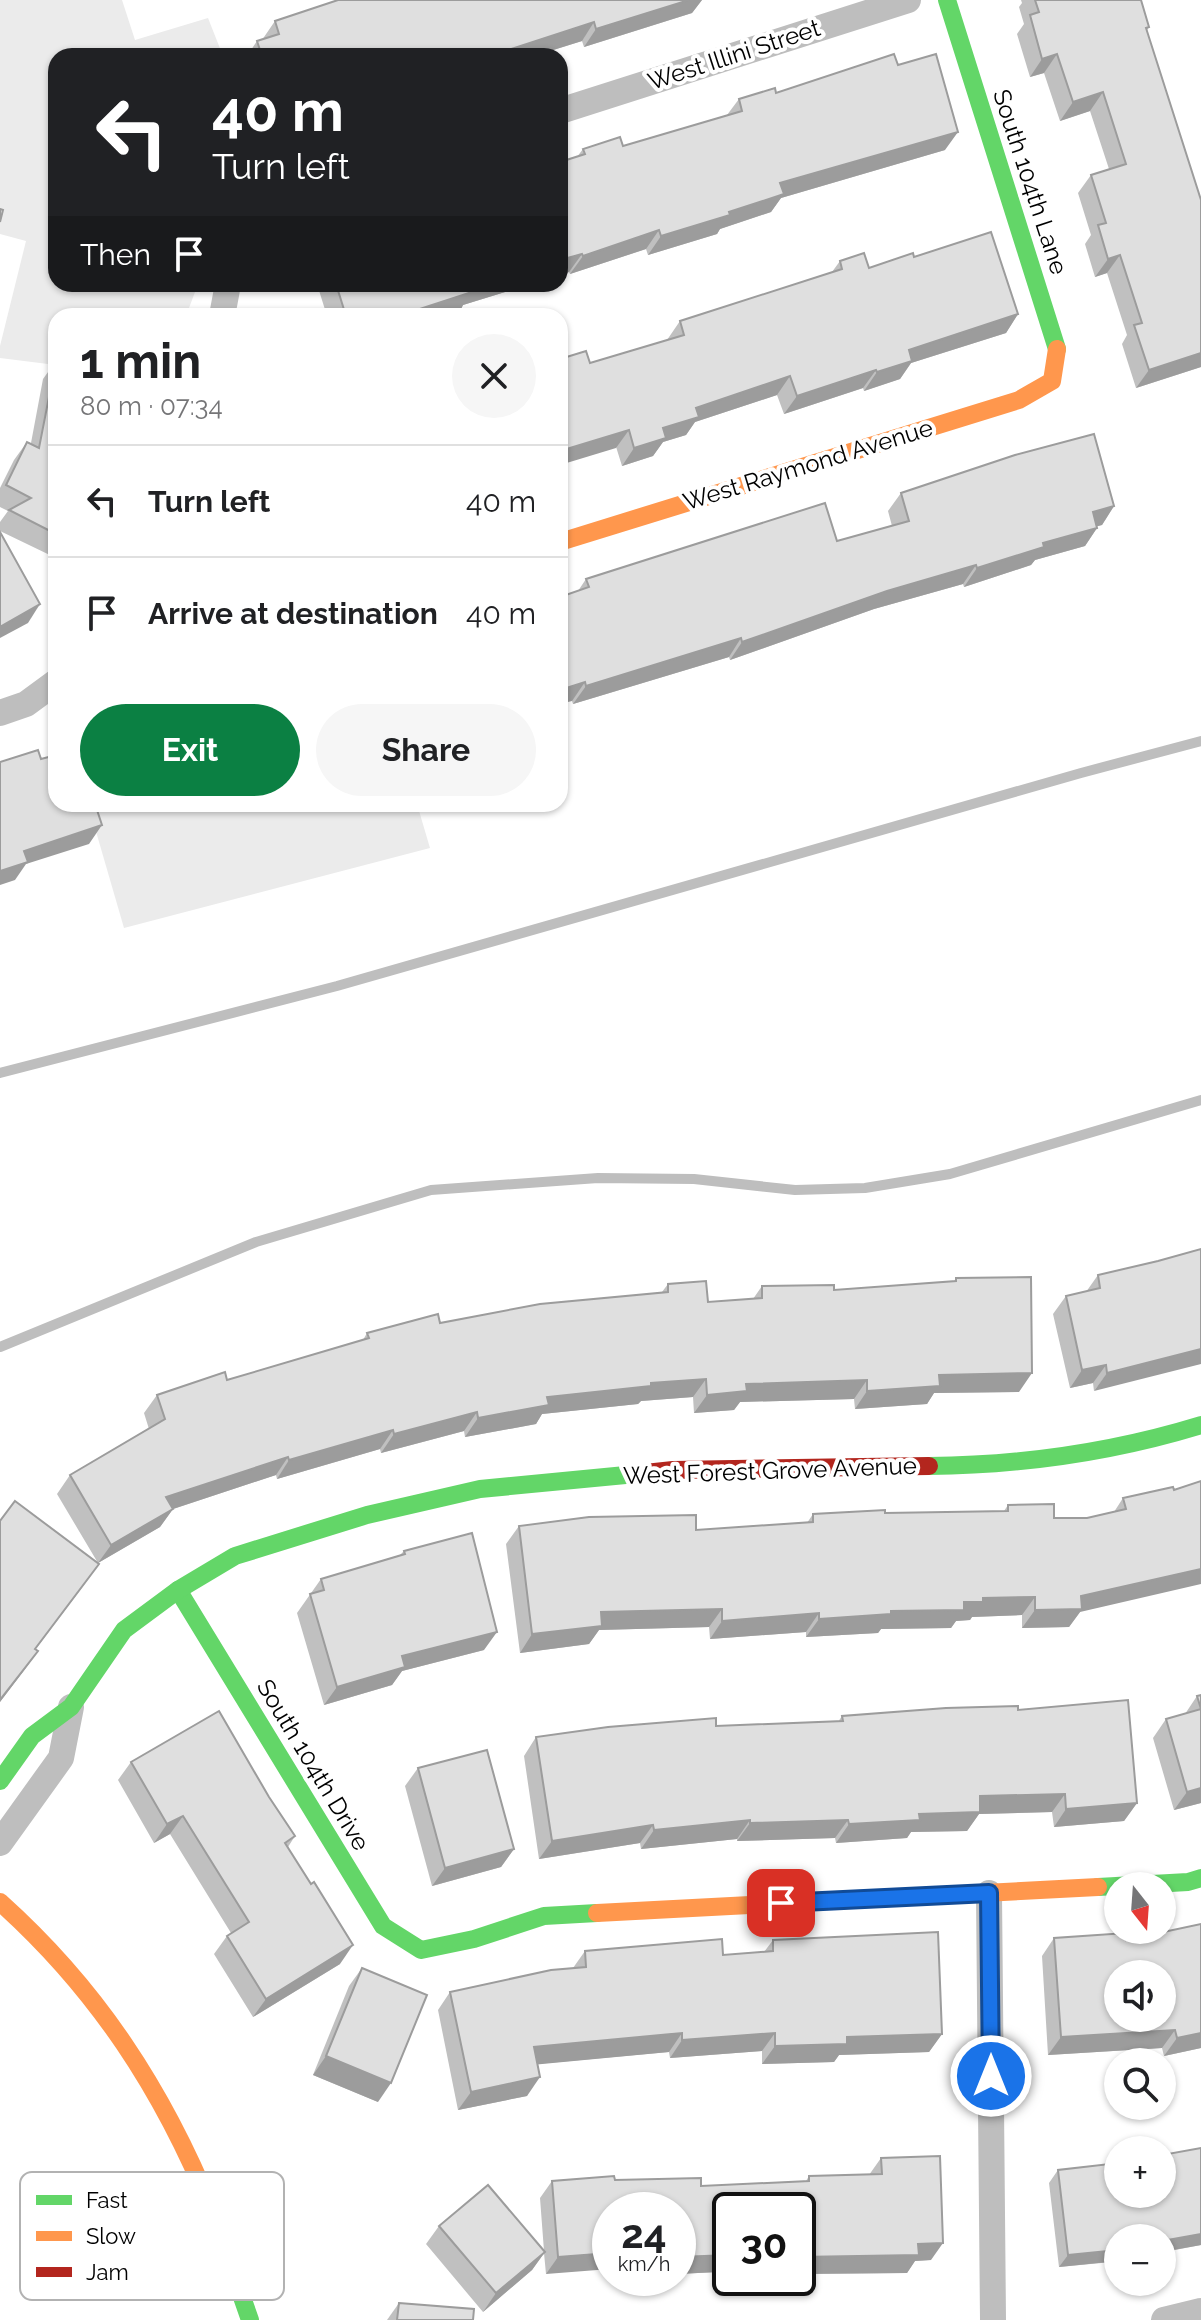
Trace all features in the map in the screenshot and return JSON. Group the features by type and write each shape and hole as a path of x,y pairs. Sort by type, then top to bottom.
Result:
{"street":[{"name":"West Illini Street","path":"568,108 908,0"},
{"name":"South 104th Lane","path":"947,0 1057,348 1052,381"},
{"name":"West Raymond Avenue","path":"568,540 1019,400 1052,381"},
{"path":"0,713 26,704 48,688"},
{"name":"West Forest Grove Avenue","path":"0,1781 32,1736 71,1707 124,1630 178,1590 235,1556 367,1515 480,1489 673,1470 948,1466 1067,1456 1150,1441 1201,1425"},
{"name":"South 104th Drive","path":"178,1590 383,1926 421,1950 474,1939 544,1916 989,1893"},
{"name":"West Forest Grove Avenue","path":"0,1843 61,1758 71,1707"},
{"path":"993,2320 989,1893 1188,1882 1201,1878"},
{"path":"0,1902 74,1975 145,2075 181,2137 197,2172"},
{"path":"243,2300 250,2320"},
{"path":"1164,2320 1201,2311"}],"shaded area":[{"path":"0,0 122,0 135,40 208,18 220,48 48,48 48,292 195,292 189,308 48,308 48,364 0,358 0,346 26,241 0,234"},
{"path":"90,812 419,812 430,848 124,928"}],"building":[{"path":"338,0 689,0 596,29 594,22 514,48 259,48 257,41 279,34 275,21"},
{"path":"1035,0 1141,0 1149,27 1146,28 1201,200 1201,353 1149,370 1134,325 1142,323 1120,255 1108,259 1098,225 1106,223 1091,175 1126,164 1103,92 1073,102 1057,54 1042,59 1030,15 1039,12"},
{"path":"894,54 898,65 936,54 958,132 780,183 784,194 729,212 730,215 661,236 659,230 583,256 568,258 568,159 585,154 583,149 620,137 623,146 742,111 739,99 775,88 776,93"},
{"path":"991,232 1018,314 909,350 912,361 797,396 790,376 696,408 699,417 663,428 666,438 634,448 629,430 568,449 568,357 586,351 590,363 684,335 680,321 842,269 840,261 864,253 869,268 913,253 914,257"},
{"path":"338,292 472,292 423,308 344,308"},
{"path":"48,402 48,530 9,510 31,498 6,485 27,442 39,448"},
{"path":"1094,434 1114,506 1093,512 1097,528 1043,543 1044,547 887,591 742,642 741,638 586,686 585,682 568,687 568,594 589,587 586,579 825,503 837,541 909,521 901,493 1015,455"},
{"path":"0,532 40,604 0,627"},
{"path":"38,750 41,759 48,757 48,812 98,812 102,825 24,851 28,862 0,871 0,762"},
{"path":"1201,1249 1201,1349 1107,1373 1106,1365 1082,1370 1066,1296 1100,1288 1098,1275"},
{"path":"1031,1277 1032,1373 939,1375 940,1386 867,1391 867,1380 746,1384 747,1391 707,1395 706,1379 547,1397 549,1405 478,1418 477,1412 394,1434 393,1430 289,1460 288,1457 166,1497 173,1509 111,1545 70,1475 165,1419 157,1395 225,1372 227,1380 369,1338 367,1333 438,1314 440,1323 540,1304 668,1292 668,1284 706,1281 708,1302 762,1298 762,1286 834,1285 834,1290 956,1281 956,1278"},
{"path":"1201,1481 1201,1569 1081,1596 1082,1609 1035,1610 1035,1597 983,1598 983,1602 964,1602 964,1610 891,1611 891,1614 819,1619 819,1613 722,1621 722,1609 601,1612 602,1626 532,1634 519,1526 589,1517 696,1515 696,1530 813,1522 813,1514 885,1510 885,1513 1008,1511 1008,1505 1054,1504 1054,1518 1087,1518 1126,1509 1123,1498 1173,1487 1174,1490"},
{"path":"15,1501 99,1564 0,1700 0,1521"},
{"path":"472,1533 497,1632 402,1656 405,1667 337,1687 310,1594 324,1590 321,1579 405,1554 404,1551"},
{"path":"1128,1700 1137,1803 1066,1809 1065,1794 980,1796 980,1812 919,1814 920,1820 849,1824 848,1820 750,1823 750,1820 654,1830 653,1825 552,1841 536,1737 716,1718 716,1726 843,1721 842,1716 946,1708 1018,1706 1018,1710"},
{"path":"1201,1709 1201,1788 1187,1792 1166,1719"},
{"path":"219,1711 295,1836 285,1843 311,1884 314,1882 353,1945 266,1999 227,1936 249,1922 183,1816 167,1824 131,1762"},
{"path":"487,1750 514,1849 445,1868 418,1768"},
{"path":"1201,1924 1201,2033 1177,2038 1176,1960 1104,1960 1104,2032 1142,2032 1061,2037 1054,1938 1104,1935 1104,1944 1176,1944 1176,1929"},
{"path":"938,1932 942,2034 847,2037 847,2044 775,2046 775,2033 682,2040 682,2033 534,2047 540,2077 471,2092 450,1992 551,1970 586,1967 585,1951 722,1939 723,1955 773,1951 773,1940"},
{"path":"362,1968 427,1995 391,2083 326,2056"},
{"path":"1201,2148 1201,2234 1176,2238 1176,2224 1104,2224 1104,2251 1068,2255 1058,2170 1104,2165 1104,2208 1176,2208 1176,2152"},
{"path":"940,2156 943,2243 918,2244 919,2255 816,2257 816,2192 712,2192 712,2256 696,2256 696,2192 592,2192 592,2254 558,2257 552,2181 614,2176 615,2180 701,2178 701,2186 809,2181 809,2176 882,2174 881,2158"},
{"path":"488,2185 545,2252 496,2293 439,2226"},
{"path":"399,2303 474,2309 473,2320 397,2320"}],"waterway":[{"path":"0,1073 337,986 1201,741"},
{"path":"0,1347 256,1242 431,1190 598,1178 694,1179 795,1190 865,1188 950,1174 1201,1100"}],"traffic: fast":[{"path":"947,0 1057,349"},
{"path":"929,1466 1032,1460 1101,1450 1201,1425"},
{"path":"0,1781 32,1736 71,1707 124,1630 178,1590 235,1556 367,1515 480,1489 636,1474"},
{"path":"178,1590 383,1926 421,1950 474,1939 544,1916 597,1913"},
{"path":"1098,1887 1188,1882 1201,1878"},
{"path":"243,2300 250,2320"}],"traffic: slow":[{"path":"568,540 1019,400 1052,381 1057,349"},
{"path":"597,1913 1098,1887"},
{"path":"0,1902 35,1935 97,2006 149,2083 195,2172"}],"traffic: jam":[{"path":"636,1474 673,1470 929,1466"}],"route":[{"path":"781,1903 989,1893 991,2076"}]}
